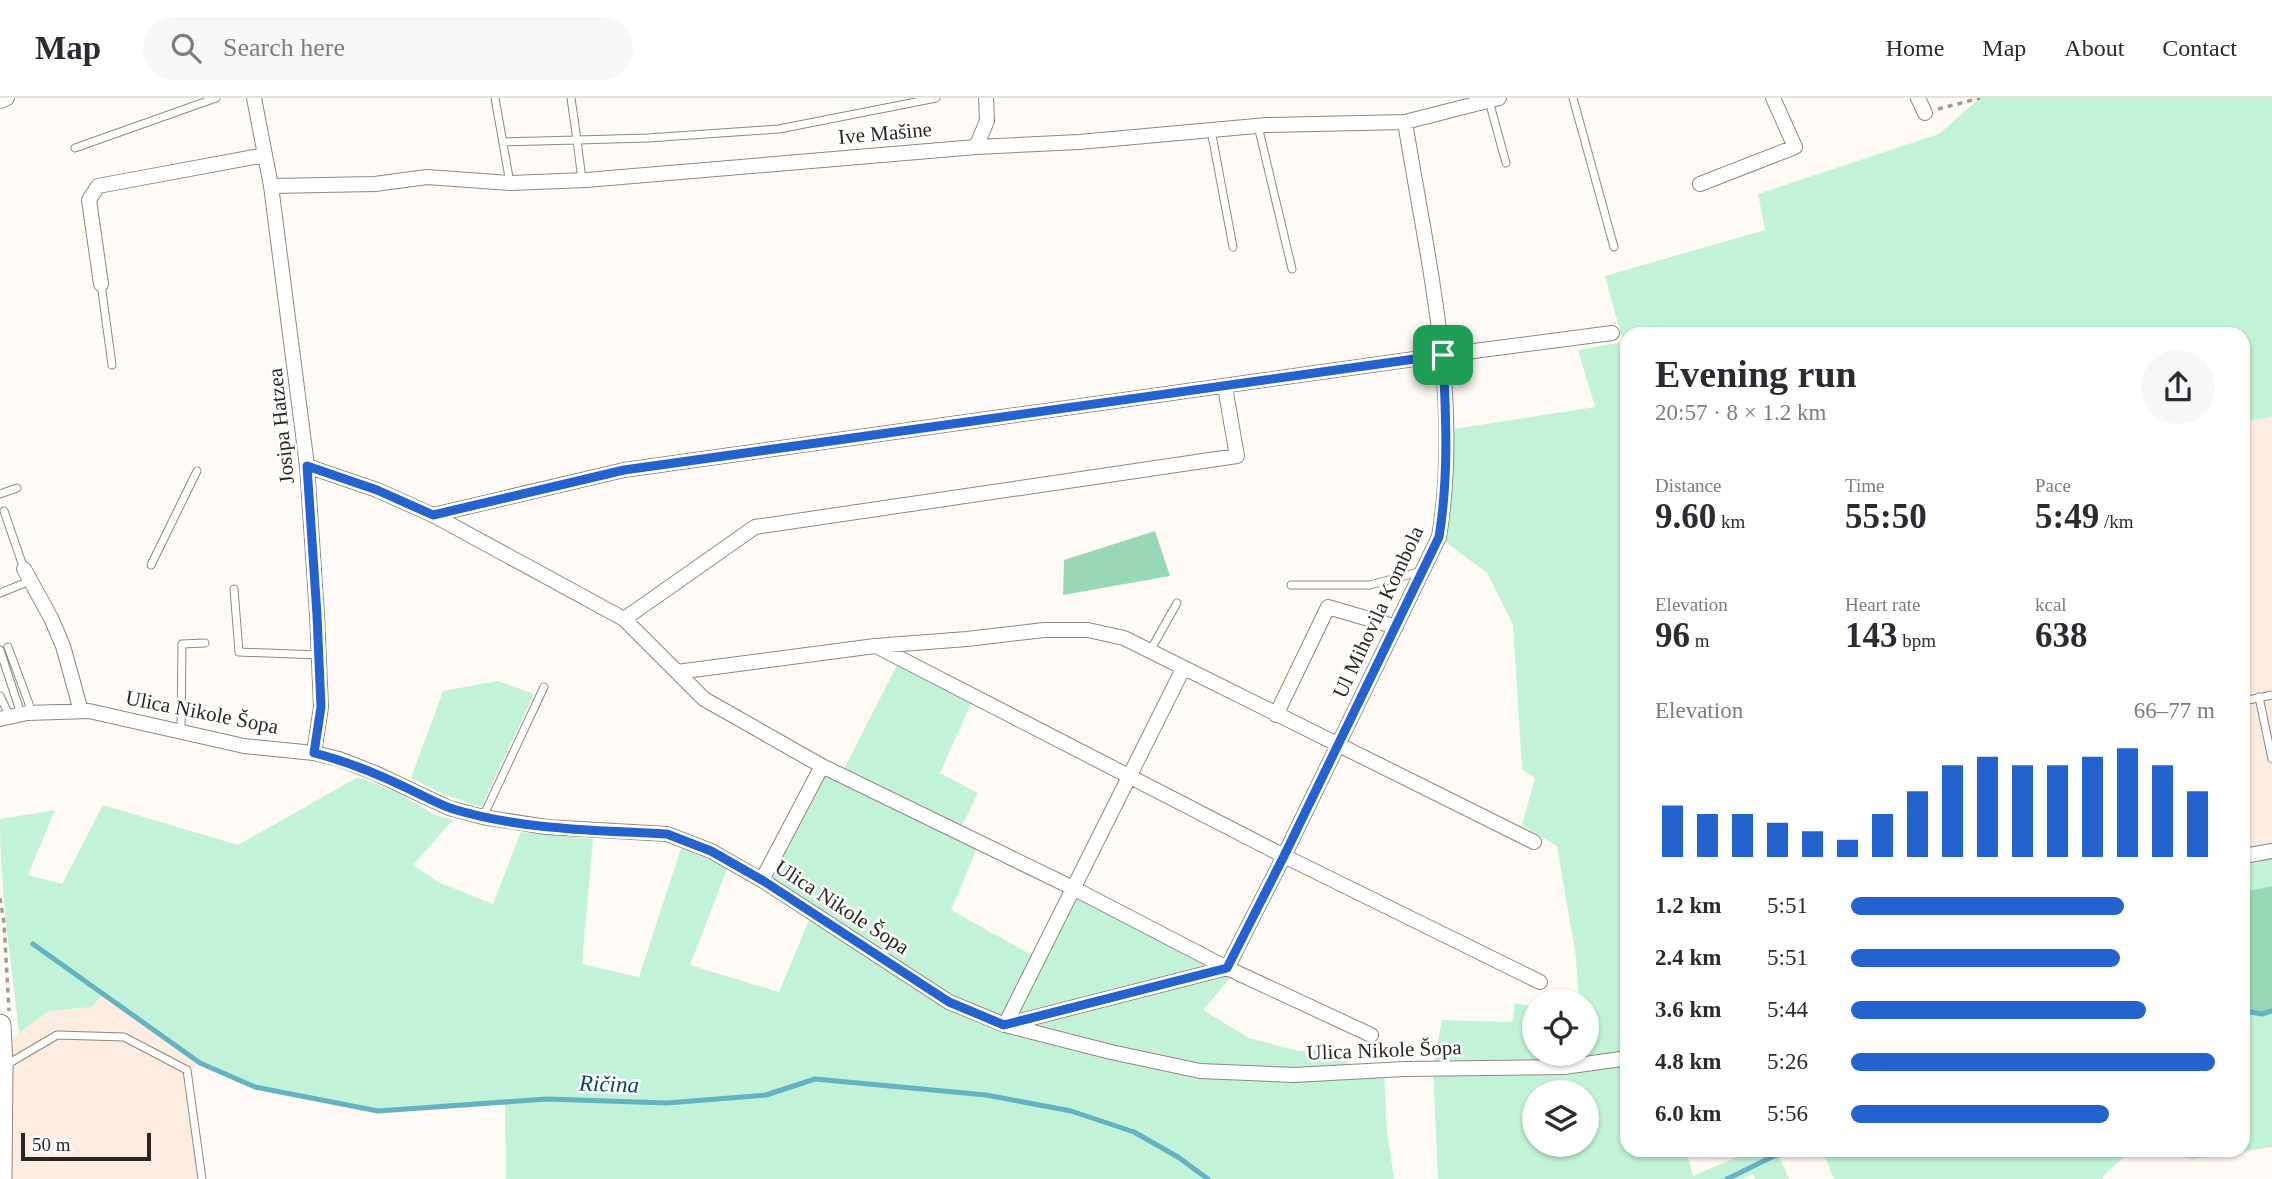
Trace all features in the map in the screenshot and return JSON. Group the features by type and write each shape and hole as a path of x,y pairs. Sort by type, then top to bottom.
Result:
{"main road":[{"path":"0,1026 1,1179"}],"street":[{"path":"0,102 7,98"},
{"name":"Josipa Hatzea","path":"254,98 271,186 307,466 321,707 314,753"},
{"path":"976,147 987,121 986,98"},
{"path":"1700,184 1795,147 1773,98"},
{"path":"1918,98 1925,113"},
{"name":"Ive Mašine","path":"271,186 375,184 427,177 510,183 582,180 976,147 1079,142 1258,125 1405,122 1494,99"},
{"name":"Ul Mihovila Kombola","path":"1227,968 1439,537 1446,499 1447,430 1443,355 1405,122"},
{"path":"101,284 89,200 98,186 265,155"},
{"path":"433,515 624,470 1612,333"},
{"path":"624,619 755,527 1237,456 1225,387"},
{"path":"307,466 377,490 433,515 624,619 704,699 822,766 1073,888 1227,968 1371,1035"},
{"path":"27,574 63,646 81,711"},
{"path":"1276,715 1328,607 1396,627"},
{"path":"677,672 875,646 1044,630 1088,631 1124,638 1534,842"},
{"path":"875,646 1284,856 1540,982"},
{"path":"1004,1025 1183,668"},
{"name":"Ulica Nikole Šopa","path":"16,716 89,711 244,746 314,753 339,759 449,808 483,817 546,827 667,834 711,851 762,880 949,1002 1004,1025 1111,1052 1200,1071 1294,1075 1404,1069 1564,1066 1620,1059"},
{"path":"762,880 822,766"},
{"path":"2250,855 2272,851"},
{"path":"1004,1025 1227,968"}],"lane":[{"path":"75,148 216,98"},
{"path":"495,98 510,183"},
{"path":"571,98 582,180"},
{"path":"503,142 648,138 779,129 936,98"},
{"path":"1573,98 1614,247"},
{"path":"1494,99 1506,163"},
{"path":"1258,125 1292,269"},
{"path":"1210,130 1233,247"},
{"path":"101,284 112,365"},
{"path":"151,565 197,471"},
{"path":"0,494 17,488"},
{"path":"0,593 27,574 4,511"},
{"path":"1291,585 1370,585 1423,571"},
{"path":"234,589 239,652 319,655"},
{"path":"1150,651 1177,603"},
{"path":"181,731 182,644 205,643"},
{"path":"8,647 16,716"},
{"path":"0,650 16,716"},
{"path":"483,817 544,687"},
{"path":"2250,699 2272,695"},
{"path":"0,696 16,716"},
{"path":"2259,697 2272,759"},
{"path":"2,1067 57,1035 124,1037 187,1070 202,1179"}],"path":[{"path":"1925,113 1980,98"}],"shaded area":[{"path":"2272,417 2272,859 2250,864 2250,421"},
{"path":"102,995 200,1063 187,1070 202,1179 0,1179 1,1051 19,1033 49,1011 92,1007"}],"green space":[{"path":"1980,98 2272,98 2272,417 2250,421 2250,327 1620,327 1620,331 1605,276 1765,230 1758,194 1939,134"},
{"path":"1620,343 1620,1157 1688,1157 1693,1176 1737,1157 1779,1157 1789,1179 1755,1179 1753,1174 1741,1179 1438,1179 1433,1068 1442,1020 1512,1022 1515,1003 1522,1004 1522,1066 1599,1066 1599,989 1578,989 1576,957 1557,846 1522,825 1535,778 1522,769 1513,625 1487,573 1439,537 1447,430 1595,407 1578,350"},
{"path":"1155,531 1170,576 1063,595 1064,560"},
{"path":"900,659 974,697 940,773 978,793 959,832 979,843 951,910 1039,959 1073,888 1232,976 1203,1010 1249,1038 1298,1051 1344,1047 1350,1072 1384,1070 1387,1131 1394,1179 506,1179 505,1102 378,1111 255,1087 200,1063 102,995 92,1007 49,1011 19,1033 4,899 0,819 55,810 28,875 62,884 103,805 238,845 358,777 400,794 435,815 453,820 413,865 438,882 493,904 521,832 593,839 582,964 639,977 681,848 728,867 690,965 779,992 812,913 762,880 822,766 841,775"},
{"path":"498,681 534,694 481,807 445,795 411,778 443,691"},
{"path":"2272,859 2272,886 2250,891 2250,864"},
{"path":"2272,886 2272,1011 2262,1014 2250,1012 2250,891"},
{"path":"2272,1011 2272,1147 2250,1150 2250,1012 2262,1014"},
{"path":"1825,1157 2124,1157 2103,1179 1834,1179"}],"waterway":[{"name":"Ričina","path":"33,944 200,1063 255,1087 378,1111 547,1099 667,1103 766,1095 815,1079 986,1095 1071,1111 1134,1132 1178,1157 1208,1179"},
{"name":"Ričina","path":"2250,1012 2262,1014 2272,1011"},
{"name":"Ričina","path":"1727,1179 1772,1157"}],"route":[{"path":"1443,355 1447,430 1446,499 1439,537 1227,968 1004,1025 949,1002 762,880 684,839 667,834 546,827 483,817 449,808 375,773 314,753 321,707 307,466 377,490 433,515 624,470 1443,355"}]}
